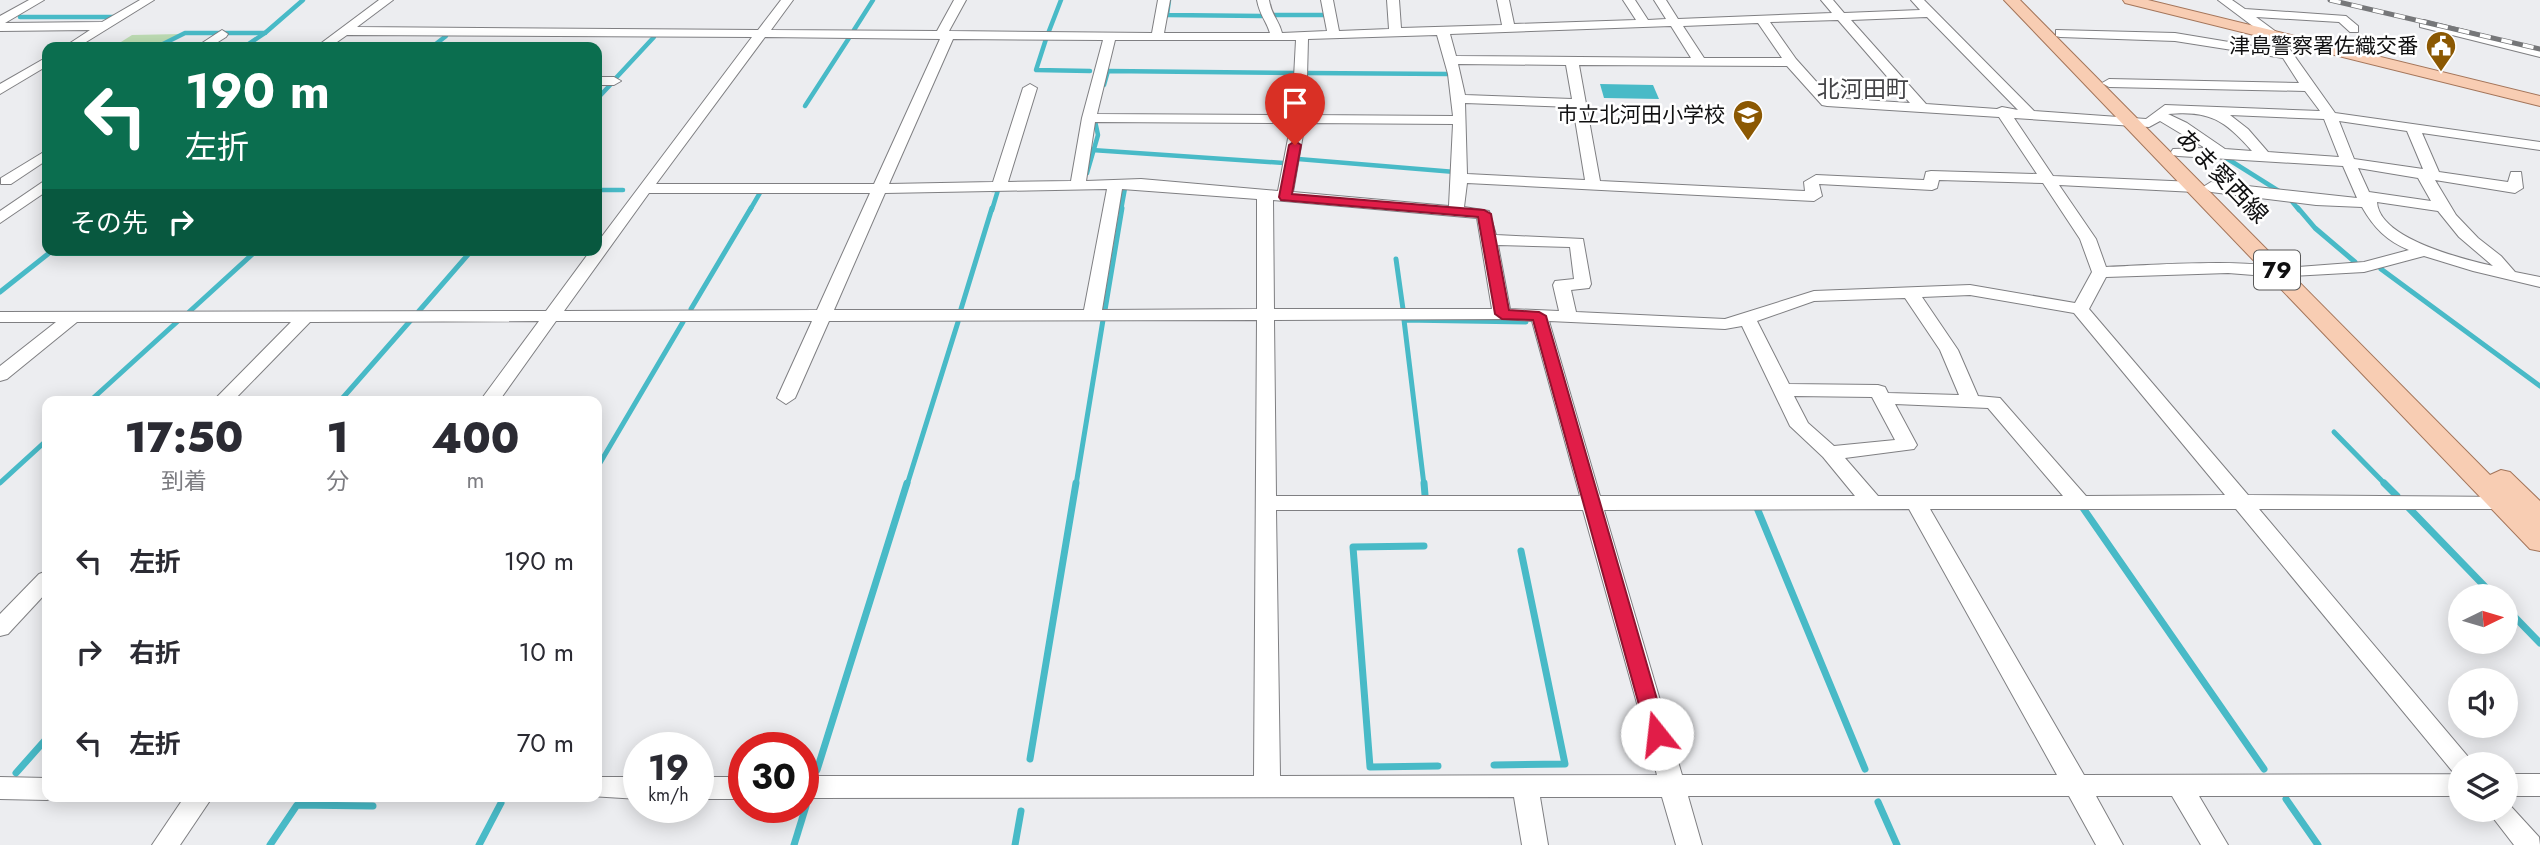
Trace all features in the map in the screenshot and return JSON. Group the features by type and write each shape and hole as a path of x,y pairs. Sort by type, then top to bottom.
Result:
{"main road":[{"name":"あま愛西線","path":"2011,0 2147,120 2203,187 2540,517"},
{"name":"あま愛西線","path":"2028,0 2178,152 2203,187"},
{"path":"2130,0 2540,101"},
{"name":"あま愛西線","path":"2288,272 2540,542"}],"street":[{"path":"1,22 38,0"},
{"path":"78,42 148,0"},
{"path":"329,42 387,0"},
{"path":"602,247 787,0"},
{"path":"786,398 882,189 960,0"},
{"path":"1157,36 1164,0"},
{"path":"1264,0 1266,17 1273,23 1277,36"},
{"path":"1327,0 1334,34"},
{"path":"1393,0 1395,31"},
{"path":"1503,0 1509,28"},
{"path":"1629,0 1643,22"},
{"path":"1660,0 1700,61"},
{"path":"1827,0 1920,106"},
{"path":"1917,0 2028,113"},
{"path":"2224,0 2275,37 2308,87 2316,92 2330,116 2347,162 2380,225 2396,239 2425,251 2538,283"},
{"path":"345,31 1277,36 1932,13"},
{"path":"2245,13 2342,19 2354,29"},
{"path":"1761,18 1791,62 1827,102 2147,120 2182,126 2221,153"},
{"path":"1,22 104,26"},
{"path":"2424,24 2540,53"},
{"path":"1442,30 1453,60 1460,120 1461,178 1456,212"},
{"path":"545,42 556,32"},
{"path":"2060,33 2211,42 2288,55"},
{"path":"210,42 222,34"},
{"path":"1285,197 1299,118 1303,35"},
{"path":"1077,187 1089,118 1110,36"},
{"path":"1453,60 1791,62"},
{"path":"1572,61 1593,185"},
{"path":"0,90 42,64"},
{"path":"0,78 42,78"},
{"path":"602,81 614,81"},
{"path":"2109,83 2225,83 2308,87"},
{"path":"999,187 1030,88"},
{"path":"1457,99 1581,103"},
{"path":"2147,120 2165,109 2330,116 2540,146"},
{"path":"2003,111 2088,239 2100,272 2080,309"},
{"path":"2215,111 2243,132 2263,155"},
{"path":"1089,118 1460,120"},
{"path":"2413,128 2441,207 2473,242 2496,258 2508,274"},
{"path":"2178,152 2347,162 2515,188 2515,175"},
{"path":"3,181 42,157"},
{"path":"1461,178 1814,196 1811,182 1816,179 1932,185 1931,175 2203,187 2316,200 2368,200 2441,207"},
{"path":"3,181 42,184"},
{"path":"645,188 882,189 1141,184 1484,214 1502,314"},
{"path":"1092,316 1115,186"},
{"path":"0,218 42,188"},
{"path":"1265,195 1267,787"},
{"path":"1489,240 1577,242 1583,284 1561,285 1569,318"},
{"path":"2100,272 2228,268 2288,272 2364,267 2425,251"},
{"path":"493,396 595,256"},
{"path":"0,317 1502,314 1725,324 1748,321 1795,299 1970,290 2080,309 2451,752"},
{"path":"1910,292 1950,350 1970,399"},
{"path":"1539,316 1689,845"},
{"path":"0,376 74,317"},
{"path":"227,396 305,317"},
{"path":"1748,321 1800,426 1830,453 1872,502"},
{"path":"1782,390 1878,391 1907,444 1830,453"},
{"path":"1882,398 1988,400 1998,405 2080,502"},
{"path":"1916,502 2110,845"},
{"path":"1265,503 2501,502"},
{"path":"0,628 42,584"},
{"path":"819,788 2448,785"},
{"path":"2518,785 2540,785"},
{"path":"1525,786 1535,845"},
{"path":"2180,787 2215,845"},
{"path":"0,788 42,789"},
{"path":"602,788 623,788"},
{"path":"165,845 196,802"},
{"path":"2510,822 2529,845"}],"green space":[{"path":"181,34 165,42 121,42 132,35"}],"water":[{"path":"1600,84 1653,85 1659,99 1604,98"}],"waterway":[{"path":"265,33 303,0"},
{"path":"854,30 873,0"},
{"path":"1049,31 1061,0"},
{"path":"1169,0 1167,15 1262,16"},
{"path":"1272,15 1325,15"},
{"path":"20,17 115,17"},
{"path":"167,42 185,33 265,33"},
{"path":"252,42 265,33"},
{"path":"438,42 446,36"},
{"path":"615,79 654,37"},
{"path":"805,106 849,38"},
{"path":"1046,39 1036,70 1090,71"},
{"path":"1104,85 1108,71 1294,73"},
{"path":"1307,73 1448,74"},
{"path":"602,94 611,84"},
{"path":"1094,150 1098,135 1095,121"},
{"path":"1087,173 1094,150"},
{"path":"1094,150 1284,163"},
{"path":"2223,156 2282,193"},
{"path":"1298,159 1455,172"},
{"path":"1121,210 1125,188"},
{"path":"602,190 623,190"},
{"path":"992,190 998,190 992,210"},
{"path":"750,210 761,191"},
{"path":"2290,199 2299,210"},
{"path":"691,309 751,208"},
{"path":"961,309 992,208"},
{"path":"1105,310 1122,208"},
{"path":"2298,208 2315,228 2355,262"},
{"path":"0,292 45,256"},
{"path":"189,312 250,256"},
{"path":"419,311 467,256"},
{"path":"1396,259 1403,309"},
{"path":"2381,269 2540,386"},
{"path":"344,396 411,320"},
{"path":"1076,485 1103,320"},
{"path":"1424,485 1404,320 1526,322"},
{"path":"96,396 178,321"},
{"path":"602,460 683,322"},
{"path":"907,485 958,322"},
{"path":"2334,432 2386,485"},
{"path":"0,483 42,445"},
{"path":"819,764 907,483"},
{"path":"1030,759 1076,483"},
{"path":"1424,483 1425,495"},
{"path":"2386,485 2397,496"},
{"path":"2407,506 2482,584"},
{"path":"1757,508 1865,769"},
{"path":"2083,508 2264,769"},
{"path":"1424,546 1353,547 1370,767 1438,766"},
{"path":"1494,765 1565,764 1521,551"},
{"path":"2518,620 2540,643"},
{"path":"16,773 42,744"},
{"path":"2286,799 2318,845"},
{"path":"1878,802 1897,845"},
{"path":"479,845 501,803"},
{"path":"270,845 297,805 373,806"},
{"path":"1015,845 1021,811"},
{"path":"794,845 801,823"}],"railway":[{"path":"2330,0 2540,49"}],"place":[{"name":"津島警察署佐織交番","path":"2441,73"},
{"name":"市立北河田小学校","path":"1748,142"}],"district":[{"name":"北河田町","path":"1863,89"}],"route":[{"path":"1295,145 1285,197 1484,214 1502,314 1539,316 1657,734"}]}
